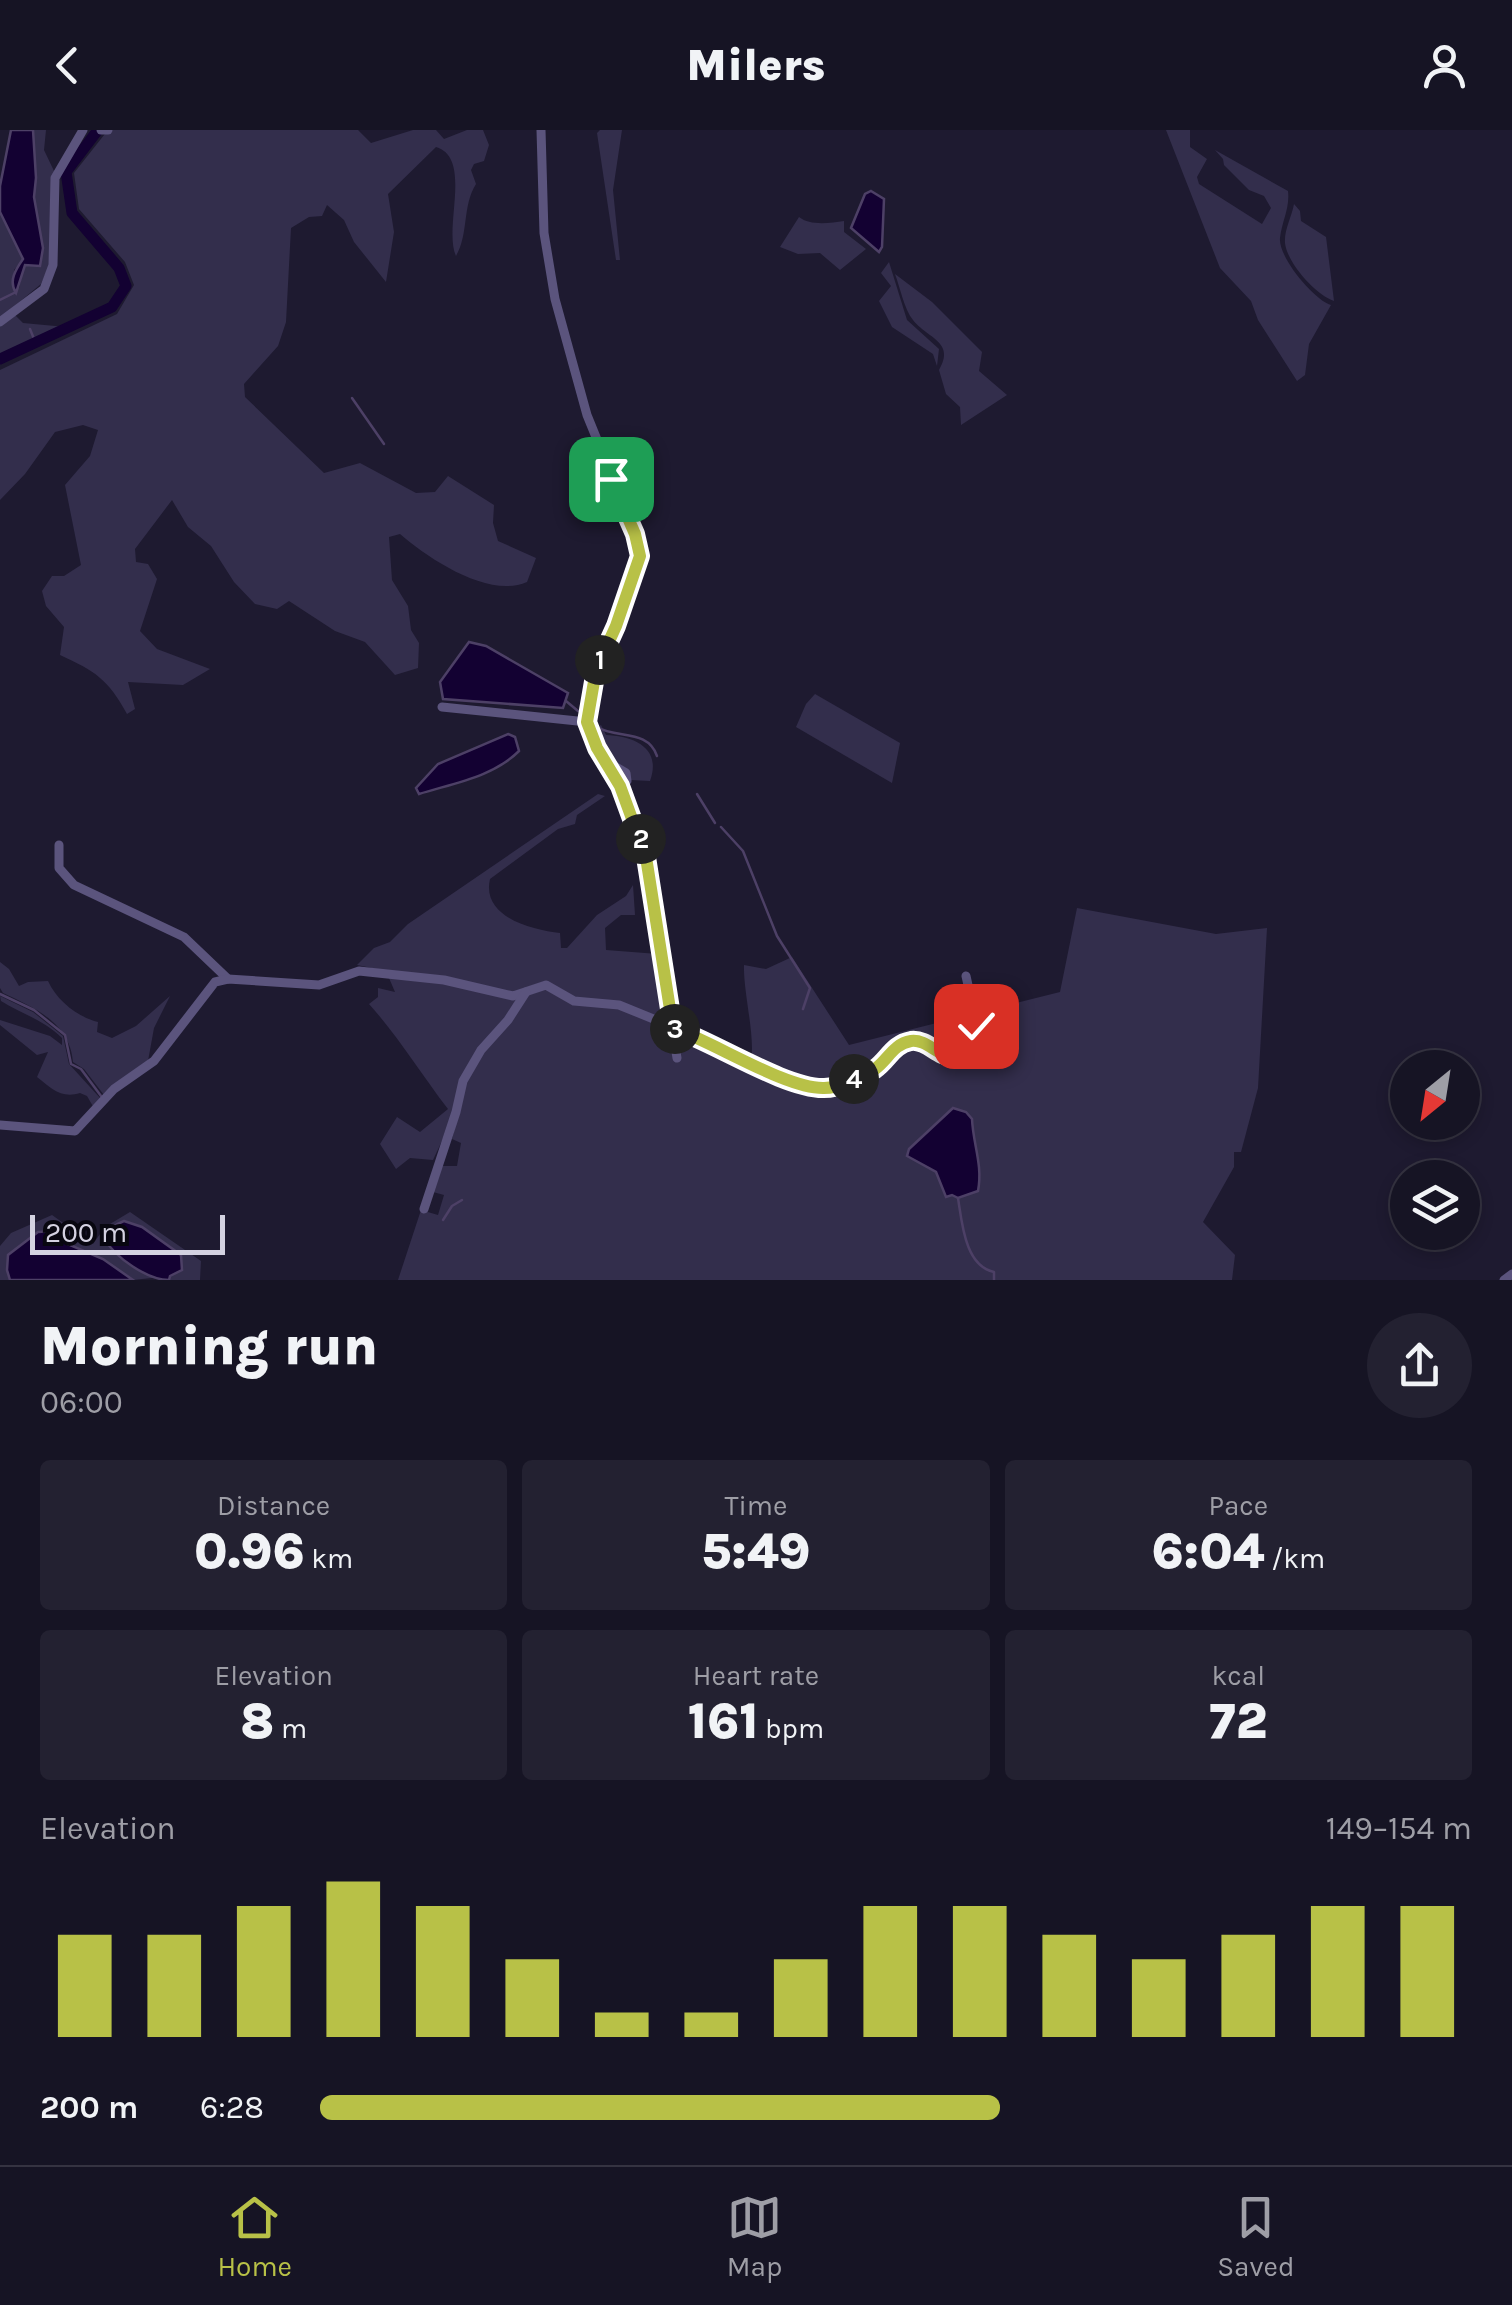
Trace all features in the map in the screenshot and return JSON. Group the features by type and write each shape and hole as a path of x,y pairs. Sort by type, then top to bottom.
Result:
{"street":[{"path":"0,322 44,289 53,265 56,178 82,130"},
{"path":"541,130 544,233 554,298 587,415 635,534 640,556 596,670 587,722 620,786 646,857 677,1058"},
{"path":"442,707 587,722"},
{"path":"59,845 59,868 74,886 184,937 228,979"},
{"path":"0,1125 75,1131 114,1089 154,1061 215,982 228,979 319,985 359,970 444,980 505,995 546,985 574,1001 619,1006 813,1088 836,1087 876,1068 894,1048 910,1041 924,1043 944,1056 953,1057 976,1026 966,976"},
{"path":"424,1209 463,1081 481,1050 526,992"},
{"path":"1504,1280 1512,1274"}],"shaded area":[{"path":"11,130 33,130 34,197 43,248 40,266 25,265 16,293 13,280 23,259 0,212 0,186"},
{"path":"33,130 46,130 44,150 54,171 50,263 41,284 0,318 0,212 23,259 14,270 19,288 25,264 40,265 43,248 34,197"},
{"path":"108,130 358,130 371,143 413,130 436,130 444,139 467,130 483,130 489,145 484,161 474,164 471,170 476,184 456,256 453,165 447,154 436,147 388,194 394,232 386,282 354,242 344,220 327,205 322,216 309,217 291,228 286,322 278,346 244,384 245,397 324,473 360,463 416,493 435,492 448,476 494,505 498,541 536,558 527,582 495,585 443,565 400,534 389,537 392,580 408,606 411,630 419,643 418,668 395,675 365,642 335,631 289,601 277,609 255,604 234,582 211,546 188,527 172,500 135,549 136,562 148,564 157,579 140,631 157,649 210,669 183,685 128,682 135,709 127,714 100,677 60,655 64,627 46,606 42,591 52,576 64,576 81,565 65,485 90,456 98,430 83,425 55,432 25,474 0,500 0,370 117,314 134,285 125,262 79,209 74,173"},
{"path":"622,130 613,190 620,260 616,260 597,133"},
{"path":"1166,130 1190,130 1190,147 1207,159 1197,177 1199,184 1262,224 1271,208 1264,196 1249,190 1215,150 1288,191 1281,246 1298,277 1331,305 1309,344 1305,375 1297,381 1258,320 1251,301 1220,268"},
{"path":"871,191 884,199 879,252 851,228 865,194"},
{"path":"1294,204 1301,221 1326,237 1334,301 1304,277 1287,251 1286,233"},
{"path":"799,217 814,223 844,221 844,232 866,249 840,270 820,253 798,254 780,247"},
{"path":"889,262 907,320 939,349 937,366 933,354 892,327 879,301 891,286 881,273"},
{"path":"895,274 932,302 982,352 979,371 1007,395 961,425 960,407 946,394 939,370 942,347 910,315"},
{"path":"14,314 23,323 66,327 0,354 0,324"},
{"path":"469,642 486,646 568,693 563,708 443,699 440,682"},
{"path":"815,694 900,743 892,783 796,727"},
{"path":"601,725 606,735 635,741 649,752 653,770 650,781 631,780 628,771 606,757 593,730"},
{"path":"508,734 515,737 519,751 509,760 472,778 419,794 416,788 438,764"},
{"path":"598,794 605,796 577,815 575,824 558,829 490,879 493,903 523,925 560,933 561,948 567,948 597,915 626,896 633,885 635,915 621,915 605,928 606,950 658,954 669,1031 750,1064 752,1043 744,965 766,969 792,957 849,1045 1060,992 1077,908 1216,934 1267,928 1258,1088 1241,1152 1234,1152 1234,1167 1203,1222 1235,1255 1232,1280 398,1280 421,1210 438,1215 444,1195 433,1192 442,1166 457,1166 461,1143 452,1139 457,1120 448,1128 433,1160 410,1158 396,1169 380,1144 397,1117 420,1132 448,1109 369,1004 378,997 378,988 395,992 386,971 357,965 374,948 390,942 408,924"},
{"path":"0,962 19,986 48,981 69,1007 98,1022 97,1032 112,1038 136,1026 170,996 154,1028 148,1061 104,1095 84,1069 73,1062 58,1027 38,1011 3,993"},
{"path":"0,996 33,1012 63,1036 69,1064 101,1099 94,1108 87,1096 62,1093 37,1077 48,1052 37,1055 0,1025 0,1020 50,1036 62,1045 62,1038 1,1001"},
{"path":"953,1108 966,1112 972,1119 979,1172 978,1191 958,1198 946,1197 936,1172 907,1156 909,1149"},
{"path":"130,1212 201,1261 200,1280 169,1280 170,1276 133,1280 103,1260 65,1243 53,1231 37,1235 25,1244 7,1270 10,1280 0,1280 0,1246 11,1233 52,1215 93,1244 105,1227"},
{"path":"124,1221 142,1227 181,1255 182,1270 169,1280 161,1279 124,1260 104,1238"},
{"path":"53,1231 65,1243 103,1259 133,1280 10,1280 8,1255 38,1232"}],"waterway":[{"path":"0,359 112,307 126,286 119,268 72,213 66,172 98,130"},
{"path":"0,300 16,292"},
{"path":"30,329 36,344"},
{"path":"352,398 384,444"},
{"path":"566,701 578,711"},
{"path":"597,727 639,738 653,747 657,756"},
{"path":"697,794 715,823"},
{"path":"721,827 743,851 777,936 810,988 803,1009"},
{"path":"0,994 34,1010 65,1035 71,1064 81,1069 101,1096"},
{"path":"958,1198 971,1253 984,1268 994,1272 994,1280"},
{"path":"443,1220 452,1206 462,1200"}],"route":[{"path":"611,479 635,534 640,556 591,685 587,722 638,827 662,946 673,1028 787,1080 825,1088 836,1087 876,1068 894,1048 910,1041 924,1043 948,1058 953,1057 976,1026"}]}
